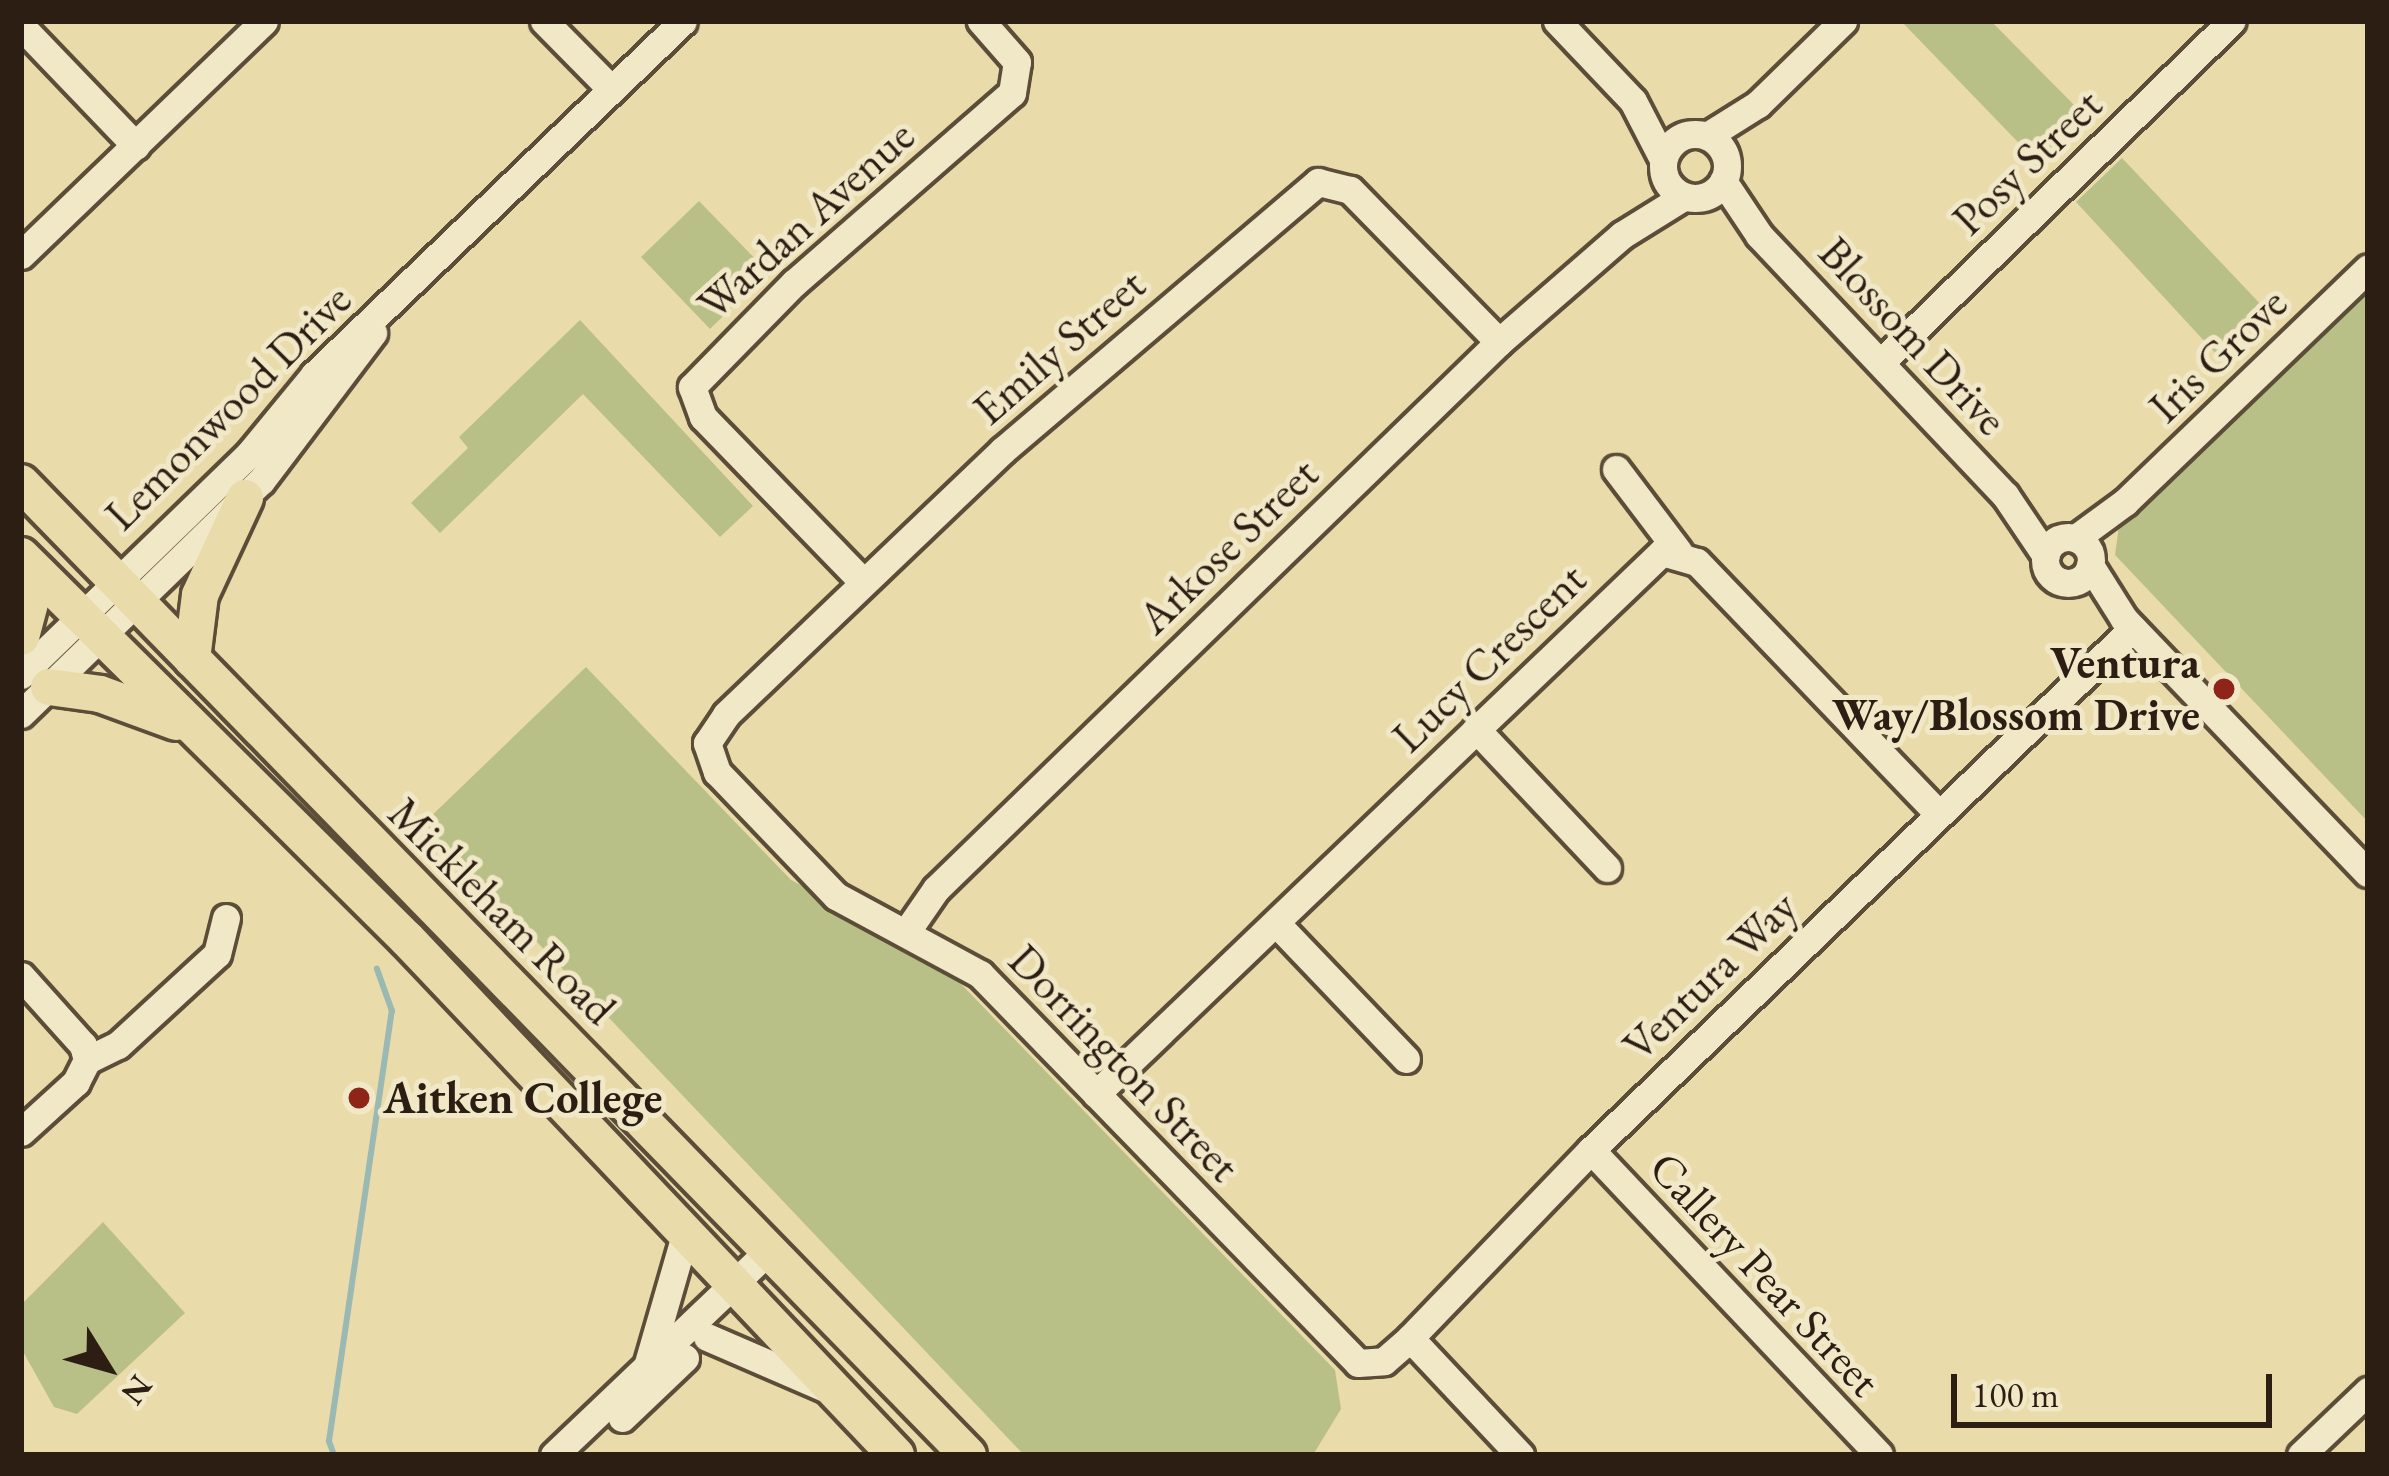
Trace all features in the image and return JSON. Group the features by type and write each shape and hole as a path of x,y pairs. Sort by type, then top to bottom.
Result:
{"main road":[{"name":"Mickleham Road","path":"21,483 968,1455"},
{"path":"192,659 200,595 245,498"},
{"path":"21,637 29,565"},
{"name":"Mickleham Road","path":"29,565 407,939 684,1238 896,1455"},
{"path":"35,681 100,694 191,728"}],"street":[{"path":"21,255 264,21"},
{"path":"544,21 610,88"},
{"name":"Lemonwood Drive","path":"21,714 35,681 126,592 403,290 683,21"},
{"name":"Wardan Avenue","path":"863,582 699,412 695,382 794,283 1012,93 1017,62 981,21"},
{"name":"Blossom Drive","path":"1557,21 1633,101 1694,179 1759,235 2005,495 2073,556 2128,624 2368,873"},
{"path":"1694,179 1758,104 1843,21"},
{"name":"Posy Street","path":"1881,362 2232,21"},
{"path":"21,26 136,146"},
{"name":"Blossom Drive","path":"1633,101 1699,135 1694,179"},
{"path":"1694,179 1699,135 1758,104"},
{"name":"Arkose Street","path":"907,931 936,889 1499,342 1694,179"},
{"name":"Emily Street","path":"712,766 707,743 715,727 863,582 1003,450 1318,182 1351,190 1499,342"},
{"name":"Iris Grove","path":"2073,556 2368,268"},
{"name":"Lemonwood Drive","path":"126,592 245,498 307,429 403,290"},
{"path":"1616,469 1678,551 1938,813"},
{"name":"Lucy Crescent","path":"1096,1094 1655,556 1678,551"},
{"name":"Ventura Way","path":"1346,1354 1376,1365 1410,1338 1591,1150 2128,624"},
{"path":"1476,729 1607,868"},
{"name":"Dorrington Street","path":"712,766 836,896 980,974 1346,1354"},
{"path":"21,1132 76,1082 87,1060 118,1045 217,954 226,918"},
{"path":"1276,923 1406,1059"},
{"path":"21,976 83,1045 87,1060"},
{"name":"Callery Pear Street","path":"1591,1150 1879,1455"},
{"path":"646,1370 684,1238"},
{"path":"554,1455 775,1256"},
{"path":"577,1455 707,1337 738,1292"},
{"path":"707,1337 832,1391"},
{"path":"1410,1338 1520,1455"},
{"path":"2302,1455 2368,1391"}],"green space":[{"path":"1901,21 1991,21 2087,118 2040,165"},
{"path":"2122,158 2267,311 2219,357 2076,202"},
{"path":"699,201 768,272 710,329 641,257"},
{"path":"2368,283 2368,822 2115,555 2119,525"},
{"path":"580,320 753,506 720,537 583,394 440,533 411,503 468,448 459,437"},
{"path":"586,667 791,880 929,951 1335,1370 1341,1409 1313,1455 1024,1455 424,823"},
{"path":"103,1222 185,1313 77,1414 54,1407 21,1348 21,1305"}],"waterway":[{"path":"334,1455 329,1441 392,1011 377,969"}],"place":[{"name":"Ventura Way/Blossom Drive","path":"2224,689"},
{"name":"Aitken College","path":"359,1098"}]}
